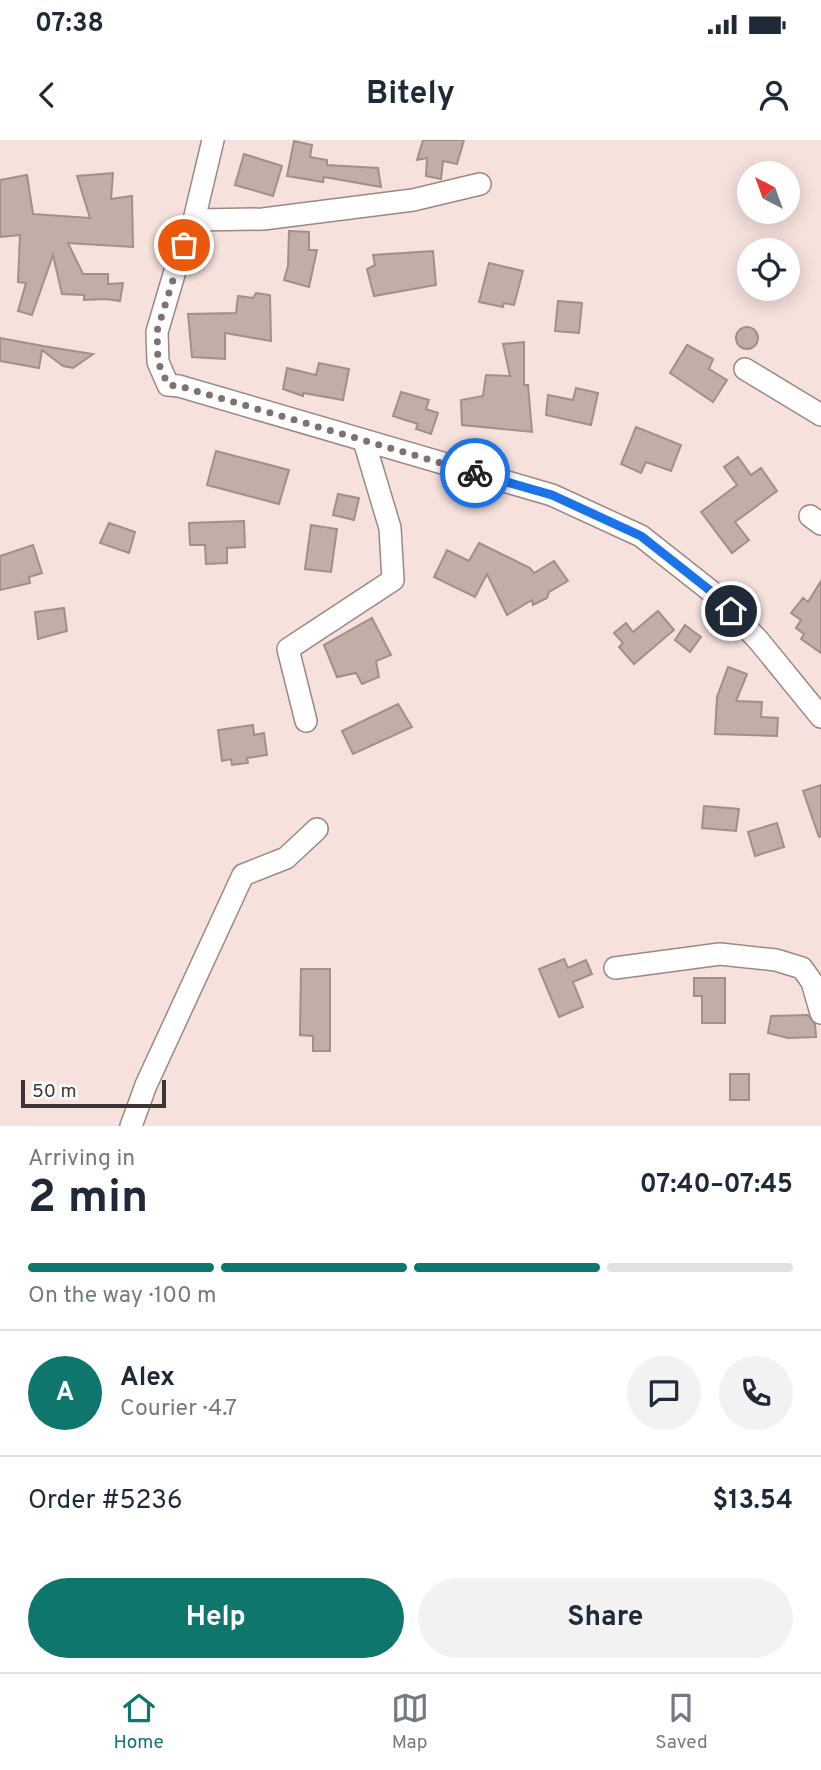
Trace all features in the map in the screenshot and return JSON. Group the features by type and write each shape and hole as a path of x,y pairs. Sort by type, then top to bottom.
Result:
{"street":[{"path":"213,140 194,220 157,331 158,362 168,385 552,495 641,536 717,596 759,641 821,717"},
{"path":"194,220 263,219 413,200 480,184"},
{"path":"745,369 821,415"},
{"path":"306,721 288,649 393,580 390,528 364,441"},
{"path":"131,1126 146,1085 243,875 286,858 317,829"},
{"path":"615,968 720,954 776,960 802,968 812,982 821,1013"}],"building":[{"path":"423,140 464,140 457,164 443,161 441,179 426,176 427,158 417,160"},
{"path":"294,141 312,145 310,157 327,160 327,165 378,168 381,187 324,177 323,182 287,176"},
{"path":"244,154 282,166 273,196 235,185"},
{"path":"113,173 111,199 132,196 133,247 68,243 83,274 108,274 108,284 123,283 120,301 84,300 84,295 62,294 53,255 32,315 18,311 26,283 18,282 20,235 0,237 0,180 27,175 33,214 90,218 77,176"},
{"path":"289,231 309,232 309,250 317,250 309,287 284,280 288,266"},
{"path":"433,251 436,285 374,296 367,269 375,265 373,255"},
{"path":"489,263 523,271 514,305 504,303 503,307 479,302"},
{"path":"256,293 270,295 271,341 225,333 225,359 192,357 188,314 236,313 238,296 253,298"},
{"path":"558,301 582,303 579,333 555,331"},
{"path":"743,327 751,327 758,334 758,342 751,349 743,349 736,342 736,334"},
{"path":"0,338 93,354 73,368 63,366 42,350 39,368 0,361"},
{"path":"524,342 524,385 528,385 532,432 462,425 461,400 483,396 486,375 510,376 503,344"},
{"path":"687,345 713,359 709,369 727,380 713,402 670,373"},
{"path":"319,363 349,369 343,400 303,393 303,396 283,389 287,368 316,375"},
{"path":"576,388 598,393 591,425 546,415 548,395 573,400"},
{"path":"401,392 429,400 426,409 438,413 431,434 416,429 418,424 393,416"},
{"path":"636,427 681,445 671,471 646,462 641,473 621,464"},
{"path":"216,451 289,470 279,504 207,485"},
{"path":"738,457 751,475 761,468 777,491 735,522 749,540 732,553 701,512 737,485 724,467"},
{"path":"338,494 359,498 354,520 333,515"},
{"path":"244,521 245,547 227,548 227,563 206,564 205,545 190,545 189,523"},
{"path":"109,523 135,532 129,553 100,543"},
{"path":"311,525 337,529 331,572 305,569"},
{"path":"479,543 530,568 534,573 554,561 568,581 549,592 547,598 533,605 532,600 507,615 487,574 475,597 434,577 447,550 469,561"},
{"path":"33,545 42,573 29,577 30,583 0,590 0,556"},
{"path":"821,581 821,653 801,639 804,634 796,628 801,620 791,613 803,598 808,602"},
{"path":"64,608 67,631 38,639 35,612"},
{"path":"658,611 674,630 634,664 619,647 623,643 614,633 626,623 633,632"},
{"path":"372,618 391,655 376,661 379,677 362,684 356,673 337,677 324,645"},
{"path":"685,625 701,637 690,652 675,640"},
{"path":"728,667 747,674 736,701 762,702 761,717 778,718 777,736 715,734 717,697"},
{"path":"398,704 412,727 353,754 342,731"},
{"path":"253,725 254,735 264,733 267,755 247,758 248,763 232,765 231,759 222,761 218,730"},
{"path":"821,785 821,836 819,837 803,791"},
{"path":"704,806 739,809 736,831 702,828"},
{"path":"777,823 784,847 755,856 748,832"},
{"path":"564,959 568,968 586,960 592,974 573,982 583,1007 559,1017 539,969"},
{"path":"301,969 330,969 330,1051 313,1051 313,1036 300,1035"},
{"path":"694,978 725,978 725,1023 702,1023 702,996 694,996"},
{"path":"808,1015 815,1024 816,1037 788,1038 768,1033 771,1016"},
{"path":"730,1074 749,1074 749,1100 730,1100"}],"way so far":[{"path":"184,245 157,331 158,362 168,385 475,473"}],"route":[{"path":"475,473 552,495 641,536 717,596 731,611"}]}
